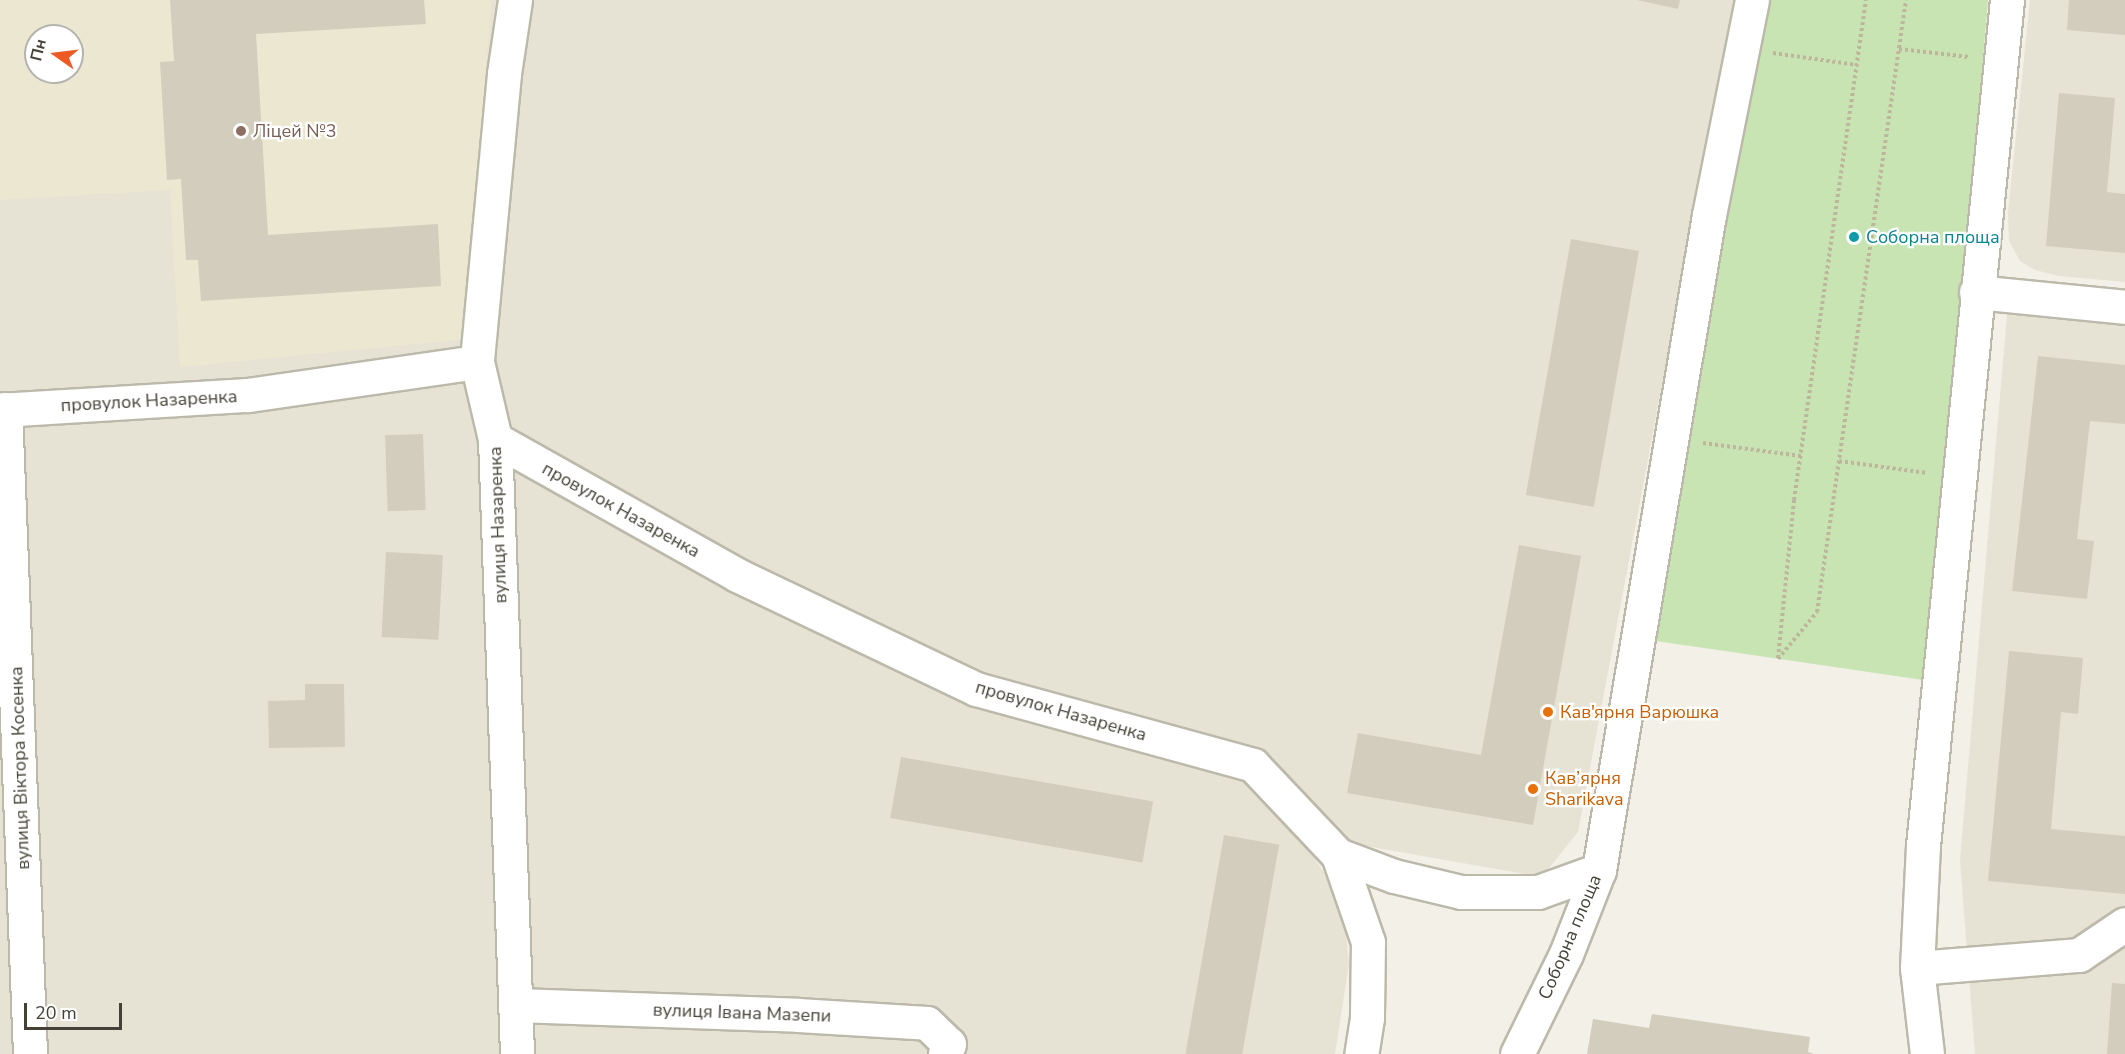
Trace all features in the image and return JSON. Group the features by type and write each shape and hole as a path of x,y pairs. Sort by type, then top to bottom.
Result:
{"street":[{"name":"вулиця Назаренка","path":"515,0 504,74 477,362 495,439 517,1054"},
{"name":"Соборна площа","path":"1517,1054 1566,954 1599,870 1709,215 1752,0"},
{"path":"1927,1054 1917,968 1923,846 1976,292 2007,0"},
{"path":"1976,292 2125,307"},
{"name":"провулок Назаренка","path":"2,409 248,395 477,362"},
{"name":"вулиця Віктора Косенка","path":"2,409 30,1054"},
{"name":"провулок Назаренка","path":"495,439 736,575 976,689 1253,765 1338,855 1394,876 1461,892 1538,892 1599,870"},
{"path":"1338,855 1368,942 1367,1018 1362,1054"},
{"path":"1917,968 2079,955 2125,924"},
{"name":"вулиця Івана Мазепи","path":"516,1005 798,1015 927,1023 949,1044 945,1054"}],"path":[{"path":"1866,0 1801,456 1778,659 1817,612 1906,0"},
{"path":"1742,48 1857,65"},
{"path":"1899,49 2000,60"},
{"path":"1672,438 1801,456"},
{"path":"1839,461 1958,478"}],"shaded area":[{"path":"0,0 1734,0 1578,832 1545,873 1536,876 1298,834 1325,874 1345,921 1349,964 1335,1054 0,1054"},
{"name":"Ліцей №3","path":"0,0 491,0 468,339 180,367 170,190 0,200"},
{"path":"2030,0 2125,0 2125,282 2059,276 2035,270 2020,261 2009,241 2008,213"},
{"path":"2017,303 2125,308 2125,1054 1975,1054 1960,860 2007,315"}],"green space":[{"path":"1767,0 1988,0 1930,681 1649,640"}],"building":[{"path":"170,0 424,0 426,24 256,34 268,235 438,224 441,286 201,301 198,260 186,260 181,179 167,180 160,62 174,61"},
{"path":"1637,0 1680,0 1678,9"},
{"path":"2069,0 2125,0 2125,35 2067,30"},
{"path":"2059,93 2115,98 2107,192 2125,194 2125,253 2046,246"},
{"path":"1571,239 1639,251 1594,507 1526,495"},
{"path":"2038,356 2125,365 2125,424 2090,421 2077,539 2094,541 2087,599 2012,591"},
{"path":"423,434 426,510 388,511 385,435"},
{"path":"1519,545 1581,556 1533,825 1347,793 1358,733 1481,755"},
{"path":"386,552 443,555 438,640 382,637"},
{"path":"2009,651 2083,658 2078,714 2061,712 2051,829 2125,836 2125,894 1988,881"},
{"path":"305,684 344,684 345,747 269,748 268,701 305,700"},
{"path":"901,757 1153,801 1142,863 890,818"},
{"path":"1224,835 1279,845 1242,1054 1185,1054"},
{"path":"2112,983 2125,984 2125,1054 2107,1054"},
{"path":"1652,1014 1810,1037 1808,1052 1814,1054 1587,1054 1593,1019 1649,1028"}],"place":[{"name":"Ліцей №3","path":"241,131"},
{"name":"Соборна площа","path":"1854,237"},
{"name":"Кав'ярня Варюшка","path":"1548,712"},
{"name":"Кав’ярня Sharikava","path":"1533,789"}]}
